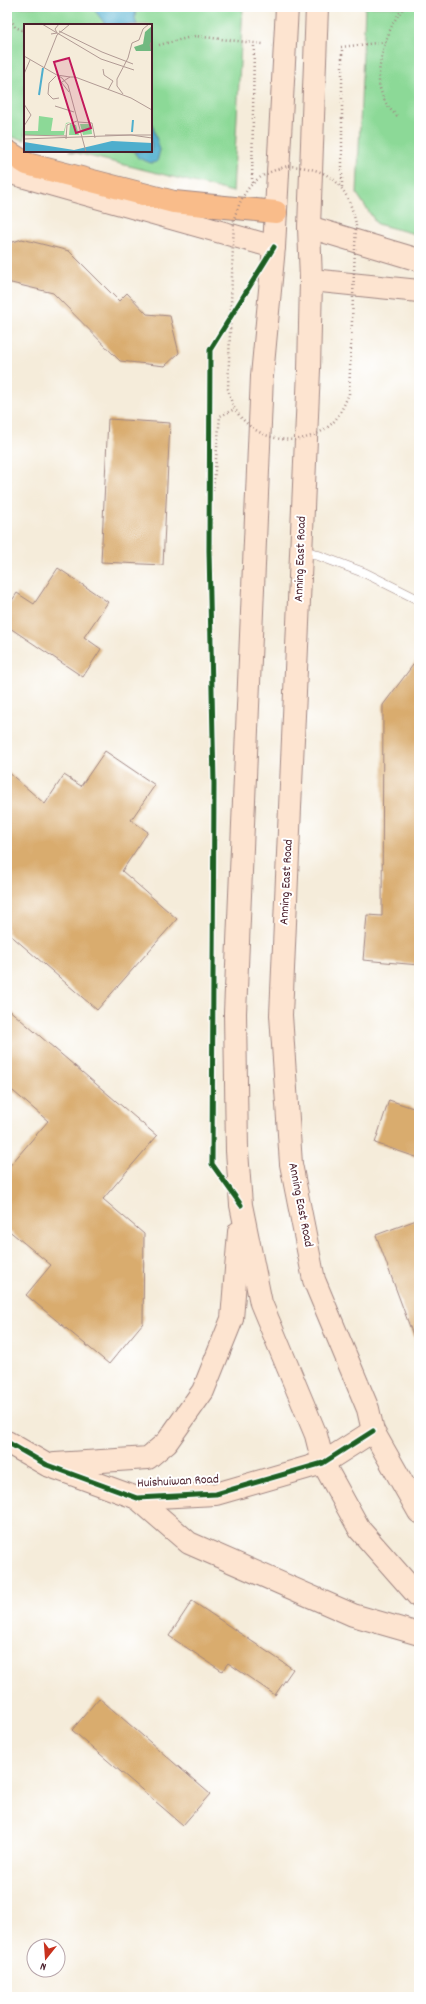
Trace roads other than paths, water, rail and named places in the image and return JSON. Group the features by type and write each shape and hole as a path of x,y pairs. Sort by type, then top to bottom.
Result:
{"main road":[{"path":"287,7 274,247 262,376 235,1013 237,1151 241,1205 261,1303 316,1435 323,1463 360,1530 419,1597"},
{"name":"Anning East Road","path":"317,7 310,227 311,280 309,370 281,1015 291,1164 314,1280 368,1408 373,1431 419,1512"},
{"path":"7,151 27,164 174,202 276,212"},
{"path":"7,172 274,247"},
{"path":"310,227 419,260"},
{"path":"311,280 419,291"},
{"name":"Huishuiwan Road","path":"47,1465 148,1458 168,1442 203,1391 232,1319 241,1205"},
{"name":"Huishuiwan Road","path":"137,1498 216,1494 323,1463 373,1431"},
{"name":"Huishuiwan Road","path":"7,1442 47,1465 137,1498 189,1543 353,1615 419,1634"}],"lane":[{"path":"301,549 365,573 419,600"}],"water":[{"path":"92,7 136,7 135,19 137,24 105,24"},
{"path":"152,123 160,150 157,162 151,163 138,158 135,152 152,152"}]}
